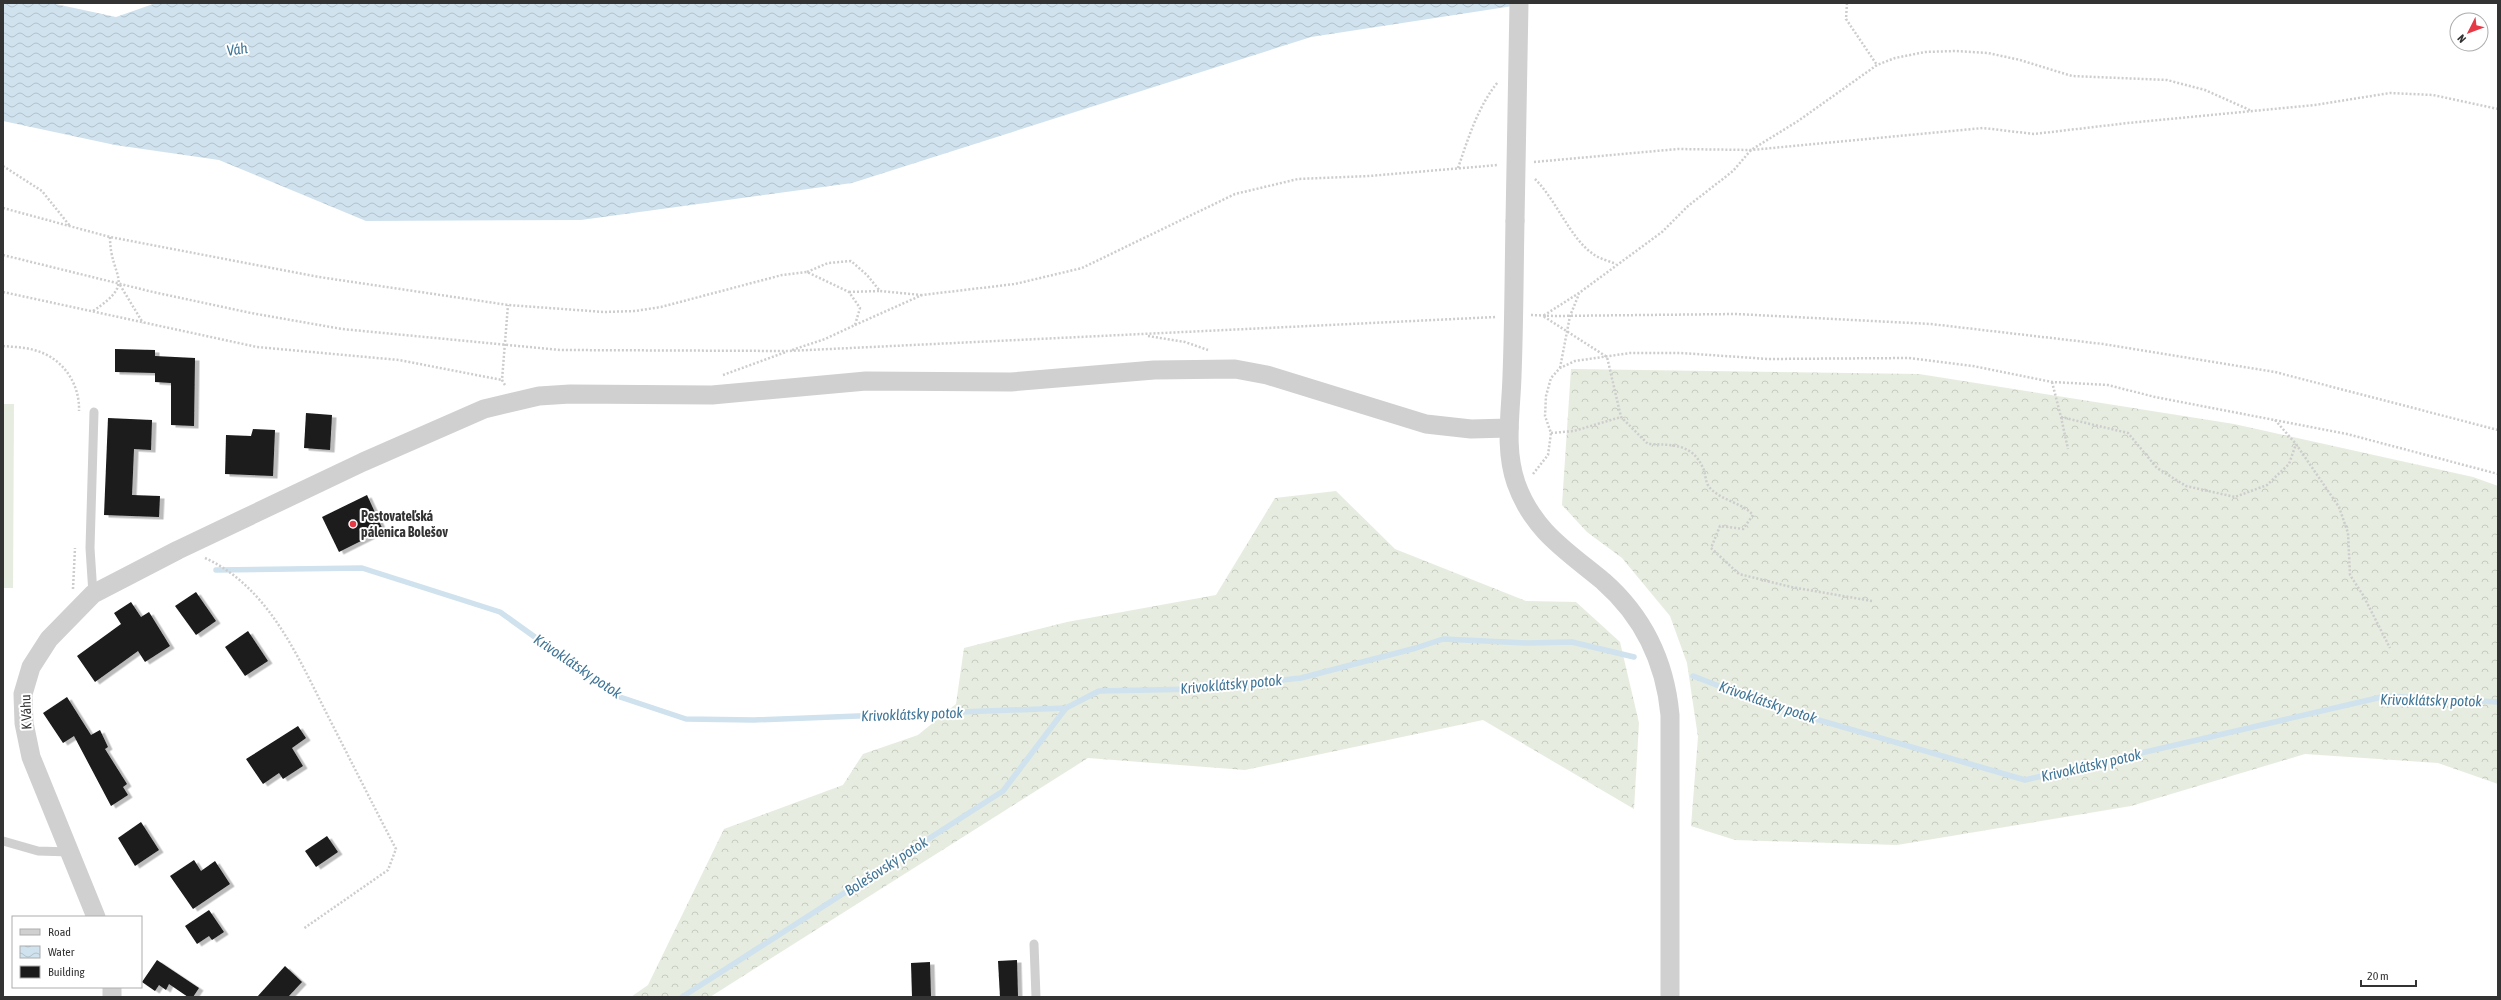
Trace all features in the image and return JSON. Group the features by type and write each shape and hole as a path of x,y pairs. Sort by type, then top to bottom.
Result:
{"street":[{"path":"1519,3 1514,317 1509,446 1516,484 1531,514 1546,534 1565,552 1602,581 1634,614 1652,643 1661,665 1668,692 1670,715 1670,997"},
{"name":"K Váhu","path":"96,916 31,756 24,723 23,694 31,667 49,639 71,613 93,594 182,548 364,462 484,409 539,396 570,394 712,395 866,381 1011,382 1154,370 1235,369 1267,375 1426,424 1471,428 1509,428"}],"lane":[{"path":"93,594 90,548 94,412"},
{"path":"3,841 38,852 70,852"},
{"path":"1034,944 1036,997"}],"path":[{"path":"1847,3 1846,19 1877,65"},
{"path":"1543,316 1579,293 1662,232 1688,206 1733,171 1751,150 1798,121 1877,65 1895,58 1925,52 1955,51 1988,53 2020,60 2072,76 2167,80 2205,90 2252,111"},
{"path":"1458,168 1470,133 1487,98 1502,80"},
{"path":"1526,162 1678,149 1751,150 1983,128 2034,134 2252,111 2315,106 2390,93 2433,95 2498,109"},
{"path":"806,272 849,292 880,291 922,295 1015,284 1082,268 1235,194 1298,179 1503,164"},
{"path":"3,166 42,191 70,227"},
{"path":"1529,174 1554,202 1578,241 1594,255 1617,264"},
{"path":"3,208 110,237 319,277 508,305 604,312 635,311 661,307 782,276 806,272 828,263 850,260 867,275 880,291"},
{"path":"110,237 110,250 120,284 143,322"},
{"path":"3,255 120,284 251,313 342,329 560,350 788,351 1514,317 1525,314 1543,316 1736,314 1931,324 2103,344 2275,372 2498,430"},
{"path":"92,311 109,300 118,291 120,284"},
{"path":"3,292 257,347 399,360 502,380 506,346 508,305"},
{"path":"849,292 860,308 855,325"},
{"path":"1560,368 1570,316 1579,293"},
{"path":"712,395 714,383 724,373 825,339 922,295"},
{"path":"1543,316 1607,357 1621,417 1648,444 1677,445 1693,452 1703,468 1708,487 1724,500 1747,508 1753,515 1743,529 1720,526 1711,548 1739,574 1791,587 1872,601"},
{"path":"1140,335 1185,342 1212,352"},
{"path":"3,346 35,350 55,360 76,385 79,398 79,413"},
{"path":"1516,484 1530,478 1548,455 1551,434 1545,416 1546,396 1551,378 1560,368 1575,361 1630,354 1681,353 1768,358 1909,358 1979,368 2052,382 2108,385 2156,397 2348,434 2498,474"},
{"path":"2052,382 2068,449"},
{"path":"1551,434 1574,432 1621,417"},
{"path":"2061,417 2128,433 2157,468 2186,486 2235,497 2267,485 2289,464 2296,444"},
{"path":"2274,420 2296,444 2339,506 2348,533 2350,575 2363,595 2390,648"},
{"path":"71,613 75,540"},
{"path":"182,548 217,563 236,577 255,594 286,635 396,849 388,870 303,929"}],"green space":[{"path":"1571,369 1919,374 2234,424 2473,477 2498,486 2498,784 2438,763 2305,754 2131,806 1897,845 1735,840 1691,826 1698,737 1687,663 1670,616 1622,558 1587,532 1562,505"},
{"path":"3,404 14,404 13,588 3,588"},
{"path":"1336,491 1395,549 1526,601 1576,602 1620,642 1639,723 1634,809 1483,720 1245,770 1088,758 710,997 631,997 648,985 724,829 843,785 863,754 918,735 956,704 964,648 1067,622 1216,595 1275,498"}],"water":[{"name":"Váh","path":"3,3 51,3 116,17 156,3 1532,3 1311,37 852,183 581,220 366,221 219,160 115,145 3,121"}],"building":[{"path":"115,349 155,350 155,356 195,358 194,426 171,425 171,383 155,382 155,373 115,372"},
{"path":"306,413 332,415 330,450 304,448"},
{"path":"108,418 152,420 151,450 134,449 132,495 160,496 159,517 104,515"},
{"path":"253,429 275,430 273,476 225,474 226,435 251,436"},
{"name":"Pestovateľská pálenica Bolešov","path":"367,495 383,530 339,552 322,517"},
{"path":"196,592 216,621 196,635 175,606"},
{"path":"131,602 141,617 149,612 170,646 145,662 138,651 95,682 77,656 121,624 114,613"},
{"path":"248,631 268,661 245,676 225,647"},
{"path":"67,697 91,735 100,730 108,747 105,749 127,784 123,787 128,795 111,806 74,736 63,743 43,713"},
{"path":"298,726 306,738 292,748 303,766 283,779 279,773 263,784 246,759"},
{"path":"141,822 159,850 135,866 118,838"},
{"path":"327,836 338,852 316,867 305,851"},
{"path":"194,860 201,871 215,861 230,884 193,909 170,876"},
{"path":"209,910 224,932 212,940 209,936 197,944 185,926"},
{"path":"157,960 199,988 193,997 188,997 169,984 166,990 159,985 155,991 142,982"},
{"path":"1017,960 1018,997 1000,997 998,961"},
{"path":"930,962 931,997 912,997 911,963"},
{"path":"285,966 302,982 288,997 257,997"}],"waterway":[{"name":"Krivoklátsky potok","path":"216,570 362,568 500,612 617,696 686,719 754,720 1066,708 1099,691 1199,689 1301,678 1416,648 1443,639 1528,643 1572,642 1634,657"},
{"name":"Krivoklátsky potok","path":"1693,676 1774,707 2025,780 2386,696 2498,702"},
{"name":"Bolešovský potok","path":"682,997 1003,791 1066,708"}],"place":[{"name":"Pestovateľská pálenica Bolešov","path":"353,524"}]}
